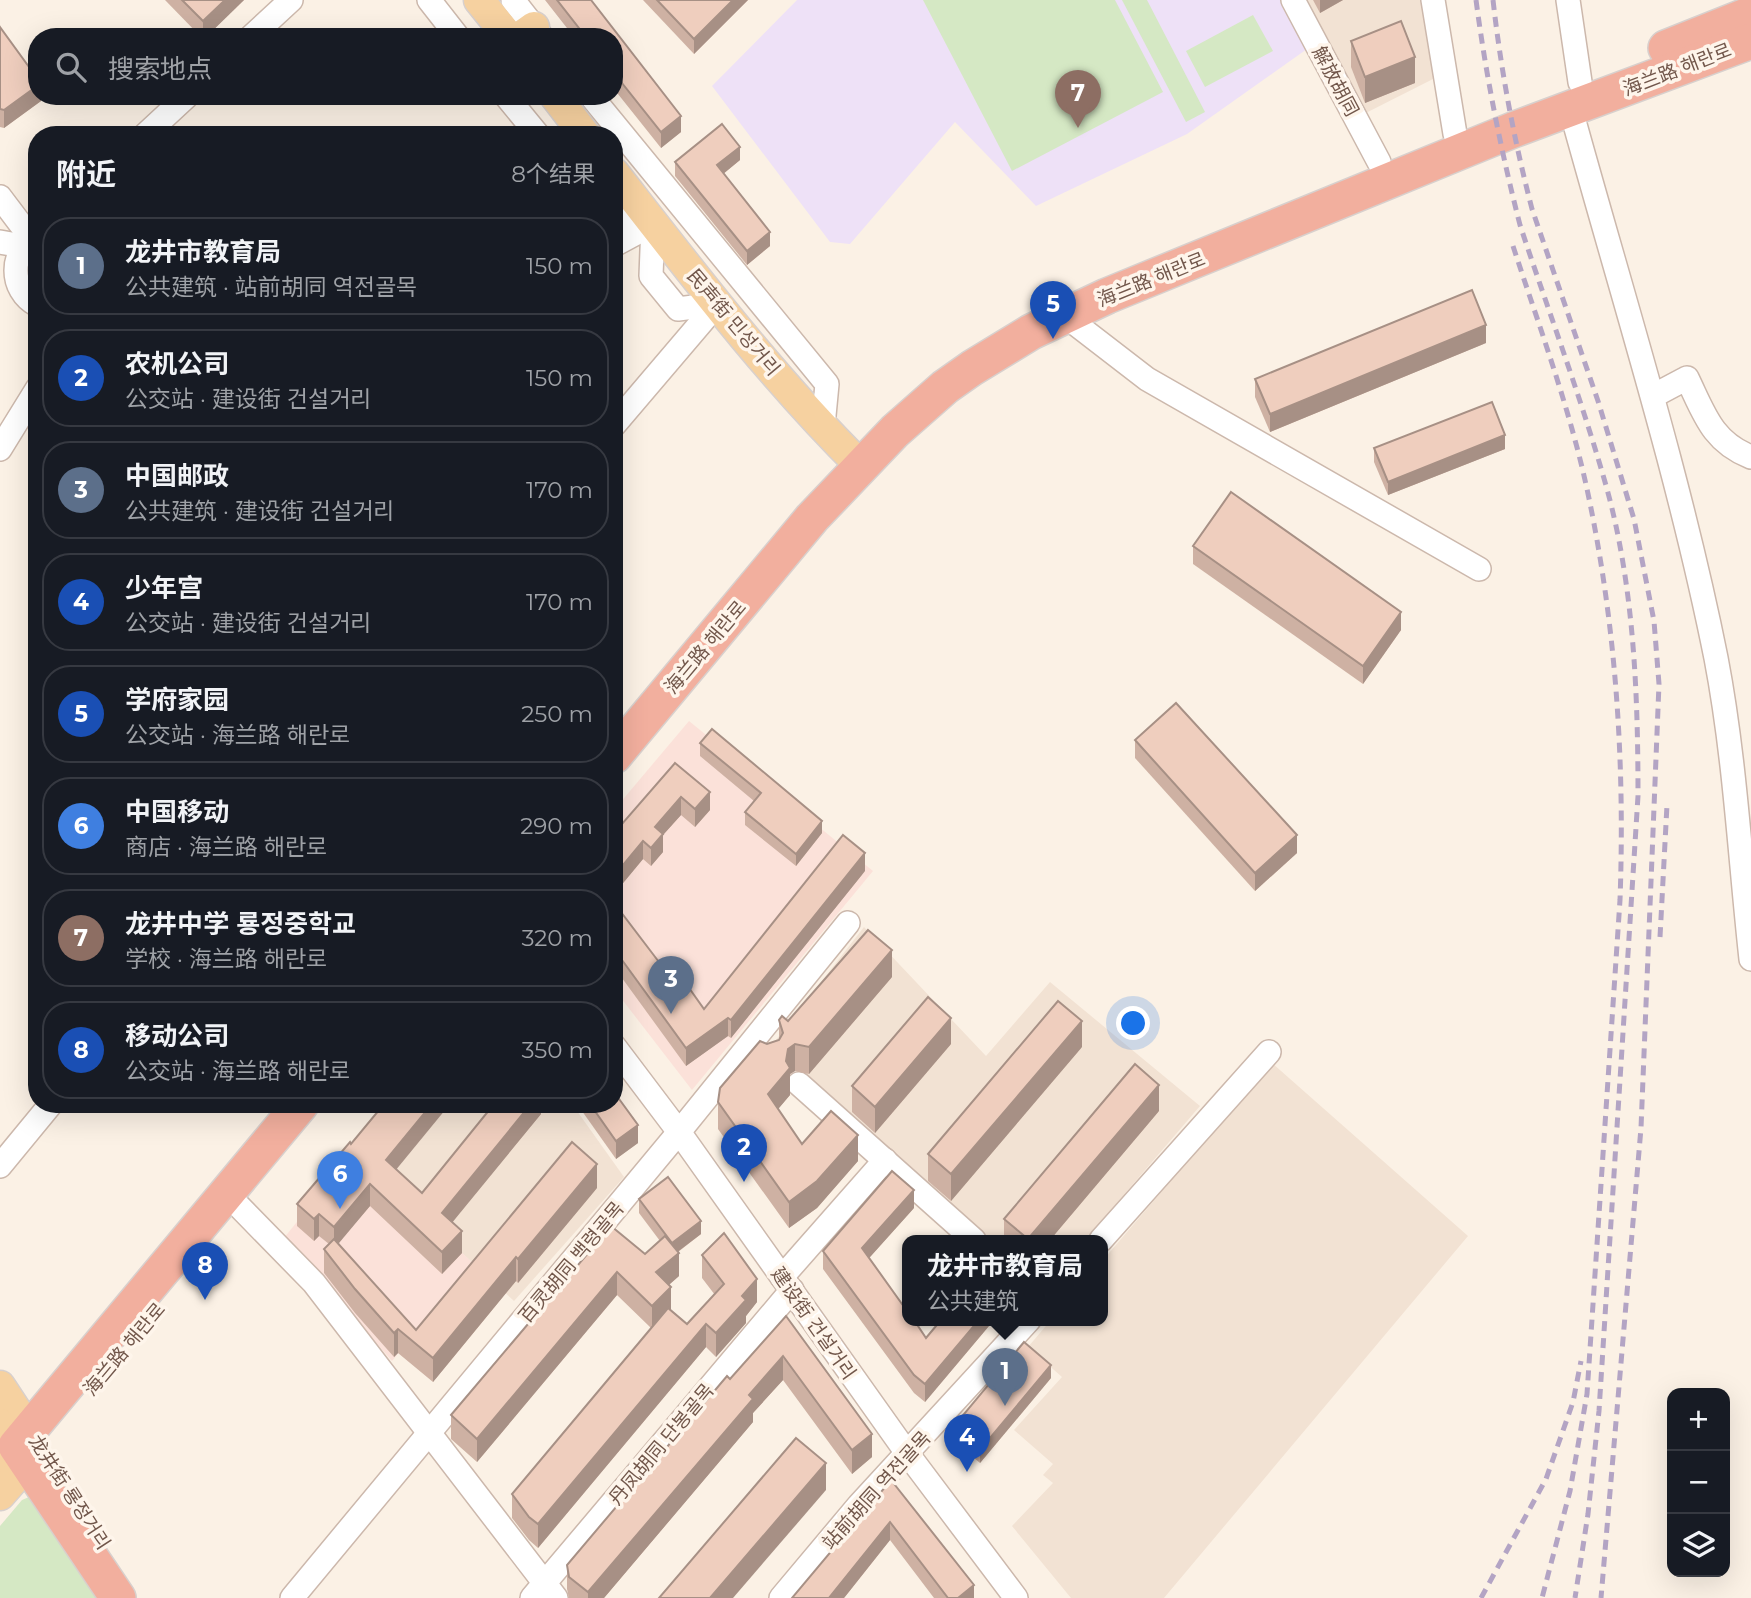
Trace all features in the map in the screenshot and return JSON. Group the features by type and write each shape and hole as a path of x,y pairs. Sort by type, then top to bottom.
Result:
{"highway":[{"name":"海兰路 해란로","path":"623,746 812,518 844,448 1031,332 1064,315 1513,130 1575,96 1751,15"},
{"name":"海兰路 해란로","path":"623,717 844,448 916,388 1006,322 1099,279 1494,116 1575,96 1751,41"},
{"name":"海兰路 해란로","path":"234,1200 295,1113"},
{"name":"海兰路 해란로","path":"19,1446 234,1200 317,1113"},
{"name":"龙井街 룡정거리","path":"19,1446 118,1598"},
{"name":"龙井街 룡정거리","path":"19,1446 61,1478 64,1488 142,1598"}],"main road":[{"path":"479,0 518,28"},
{"path":"562,105 578,126"},
{"name":"民声街 민성거리","path":"623,185 717,304 844,448"},
{"name":"龙井街 룡정거리","path":"0,1386 19,1446"},
{"name":"海兰路 해란로","path":"0,1495 19,1446"}],"street":[{"path":"261,28 291,0"},
{"path":"429,0 451,28"},
{"path":"513,0 524,28"},
{"name":"解放胡同","path":"1293,0 1379,162"},
{"path":"1433,0 1455,134"},
{"path":"1568,0 1575,96 1621,292 1671,460 1716,660 1728,735 1751,959"},
{"path":"155,126 177,105"},
{"path":"513,105 531,126"},
{"path":"598,105 616,126"},
{"path":"623,135 827,384 844,448"},
{"path":"0,197 28,236"},
{"path":"623,219 653,224"},
{"path":"623,240 653,224"},
{"path":"0,242 28,240"},
{"path":"28,243 19,253 15,270 28,297"},
{"path":"0,270 28,300"},
{"path":"623,414 717,304"},
{"path":"1064,315 1147,379 1479,569"},
{"path":"1653,396 1687,378 1712,431 1737,452 1751,457"},
{"path":"0,449 28,404"},
{"name":"百灵胡同 백령골목","path":"292,1598 679,1132 848,923"},
{"path":"752,1042 769,1057"},
{"path":"1105,1235 1269,1052"},
{"name":"建设街 건설거리","path":"623,1058 679,1132 907,1453 1016,1598"},
{"path":"799,1084 968,1235"},
{"path":"0,1166 44,1113"},
{"name":"丹凤胡同 단봉골목","path":"544,1593 885,1160"},
{"path":"234,1200 314,1283 429,1431 544,1593"},
{"name":"站前胡同 역전골목","path":"780,1598 1023,1326"}],"shaded area":[{"path":"797,0 1281,0 1307,49 1187,134 1036,206 955,122 850,244 830,242 712,86"},
{"path":"1281,0 1425,0 1437,77 1346,123"},
{"path":"689,721 873,871 692,1090 623,1001 623,799"},
{"path":"864,927 986,1056 1050,982 1200,1106 1089,1235 982,1235 772,1045"},
{"path":"1272,1063 1468,1236 1164,1598 1071,1598 1012,1526 1053,1483 1043,1475 1053,1464 1014,1430 1062,1377 1028,1347 1046,1326 1108,1326 1108,1254"},
{"path":"394,1113 578,1113 624,1177 514,1301 394,1190"},
{"path":"350,1156 394,1190 473,1263 392,1361 284,1238"}],"green space":[{"path":"923,0 1115,0 1163,92 1012,171"},
{"path":"1122,0 1147,0 1205,112 1186,122"},
{"path":"1253,15 1273,51 1205,87 1186,51"},
{"path":"29,1497 99,1598 0,1598 0,1526 22,1500"}],"building":[{"path":"182,0 225,0 203,21"},
{"path":"557,0 591,0 613,28 579,28"},
{"path":"657,0 733,0 694,39"},
{"path":"1401,21 1415,57 1365,77 1351,41"},
{"path":"0,27 28,66 28,93 4,110 0,109"},
{"path":"623,41 681,116 661,132 623,84"},
{"path":"722,124 740,147 717,165 770,232 747,251 675,162"},
{"path":"1472,290 1486,325 1270,414 1255,379"},
{"path":"1492,402 1505,435 1388,482 1374,448"},
{"path":"1231,492 1401,612 1363,666 1193,546"},
{"path":"1176,703 1297,835 1255,873 1135,740"},
{"path":"712,729 822,821 796,854 745,812 761,793 700,743"},
{"path":"675,763 710,792 695,809 681,797 655,827 663,834 651,848 643,841 623,865 623,823"},
{"path":"843,835 865,853 731,1020 728,1018 686,1048 623,961 623,915 662,966 670,961 704,1009"},
{"path":"868,930 892,950 809,1047 795,1044 788,1049 786,1061 790,1068 768,1094 802,1144 831,1111 858,1135 817,1181 789,1202 718,1102 720,1088 760,1041 767,1044 779,1040 783,1033 779,1020 782,1016 788,1021"},
{"path":"928,997 951,1018 875,1107 852,1086"},
{"path":"1058,1001 1082,1021 951,1174 928,1154"},
{"path":"1135,1064 1159,1085 1031,1235 1023,1235 1004,1219"},
{"path":"623,1104 638,1125 616,1141 596,1113 623,1113"},
{"path":"377,1113 425,1113 386,1160 422,1193 487,1113 524,1113 442,1213 462,1231 442,1252 370,1184 334,1227 319,1214 314,1219 297,1204 350,1142 351,1144"},
{"path":"572,1142 597,1164 433,1358 398,1329 394,1333 324,1249 334,1239 416,1330"},
{"path":"892,1171 914,1190 862,1248 902,1304 902,1326 918,1326 926,1338 936,1326 974,1326 925,1384 914,1375 823,1251"},
{"path":"668,1177 701,1221 672,1243 639,1199"},
{"path":"611,1226 645,1254 665,1236 679,1253 656,1272 671,1287 652,1306 617,1272 477,1439 451,1415"},
{"path":"724,1233 757,1279 742,1296 746,1300 716,1333 706,1324 538,1524 529,1517 512,1494 668,1308 687,1324 724,1284 702,1255"},
{"path":"786,1316 872,1434 852,1450 783,1356 749,1395 753,1399 588,1592 569,1577 567,1565 727,1376 730,1379"},
{"path":"1024,1342 1051,1365 980,1450 959,1432 959,1420"},
{"path":"796,1438 826,1463 710,1598 659,1598"},
{"path":"891,1480 974,1585 958,1598 948,1598 890,1522 829,1598 792,1598"}],"railway":[{"path":"1476,0 1484,57 1520,225 1607,489 1623,564 1633,641 1638,796 1599,1411 1588,1514 1575,1598"},
{"path":"1493,0 1509,105 1532,209 1598,401 1634,519 1654,621 1659,684 1641,1128 1601,1598"},
{"path":"1513,246 1563,397 1580,458 1597,540 1612,642 1621,797 1620,900 1587,1394 1570,1491 1542,1598"},
{"path":"1660,937 1667,805"},
{"path":"1481,1598 1546,1479 1573,1402 1581,1361"}],"place":[{"name":"龙井中学 룡정중학교","path":"1078,128"},
{"name":"学府家园","path":"1053,339"},
{"name":"中国邮政","path":"671,1014"},
{"name":"农机公司","path":"744,1182"},
{"name":"中国移动","path":"340,1209"},
{"name":"移动公司","path":"205,1300"},
{"name":"龙井市教育局","path":"1005,1406"},
{"name":"少年宫","path":"967,1472"}]}
